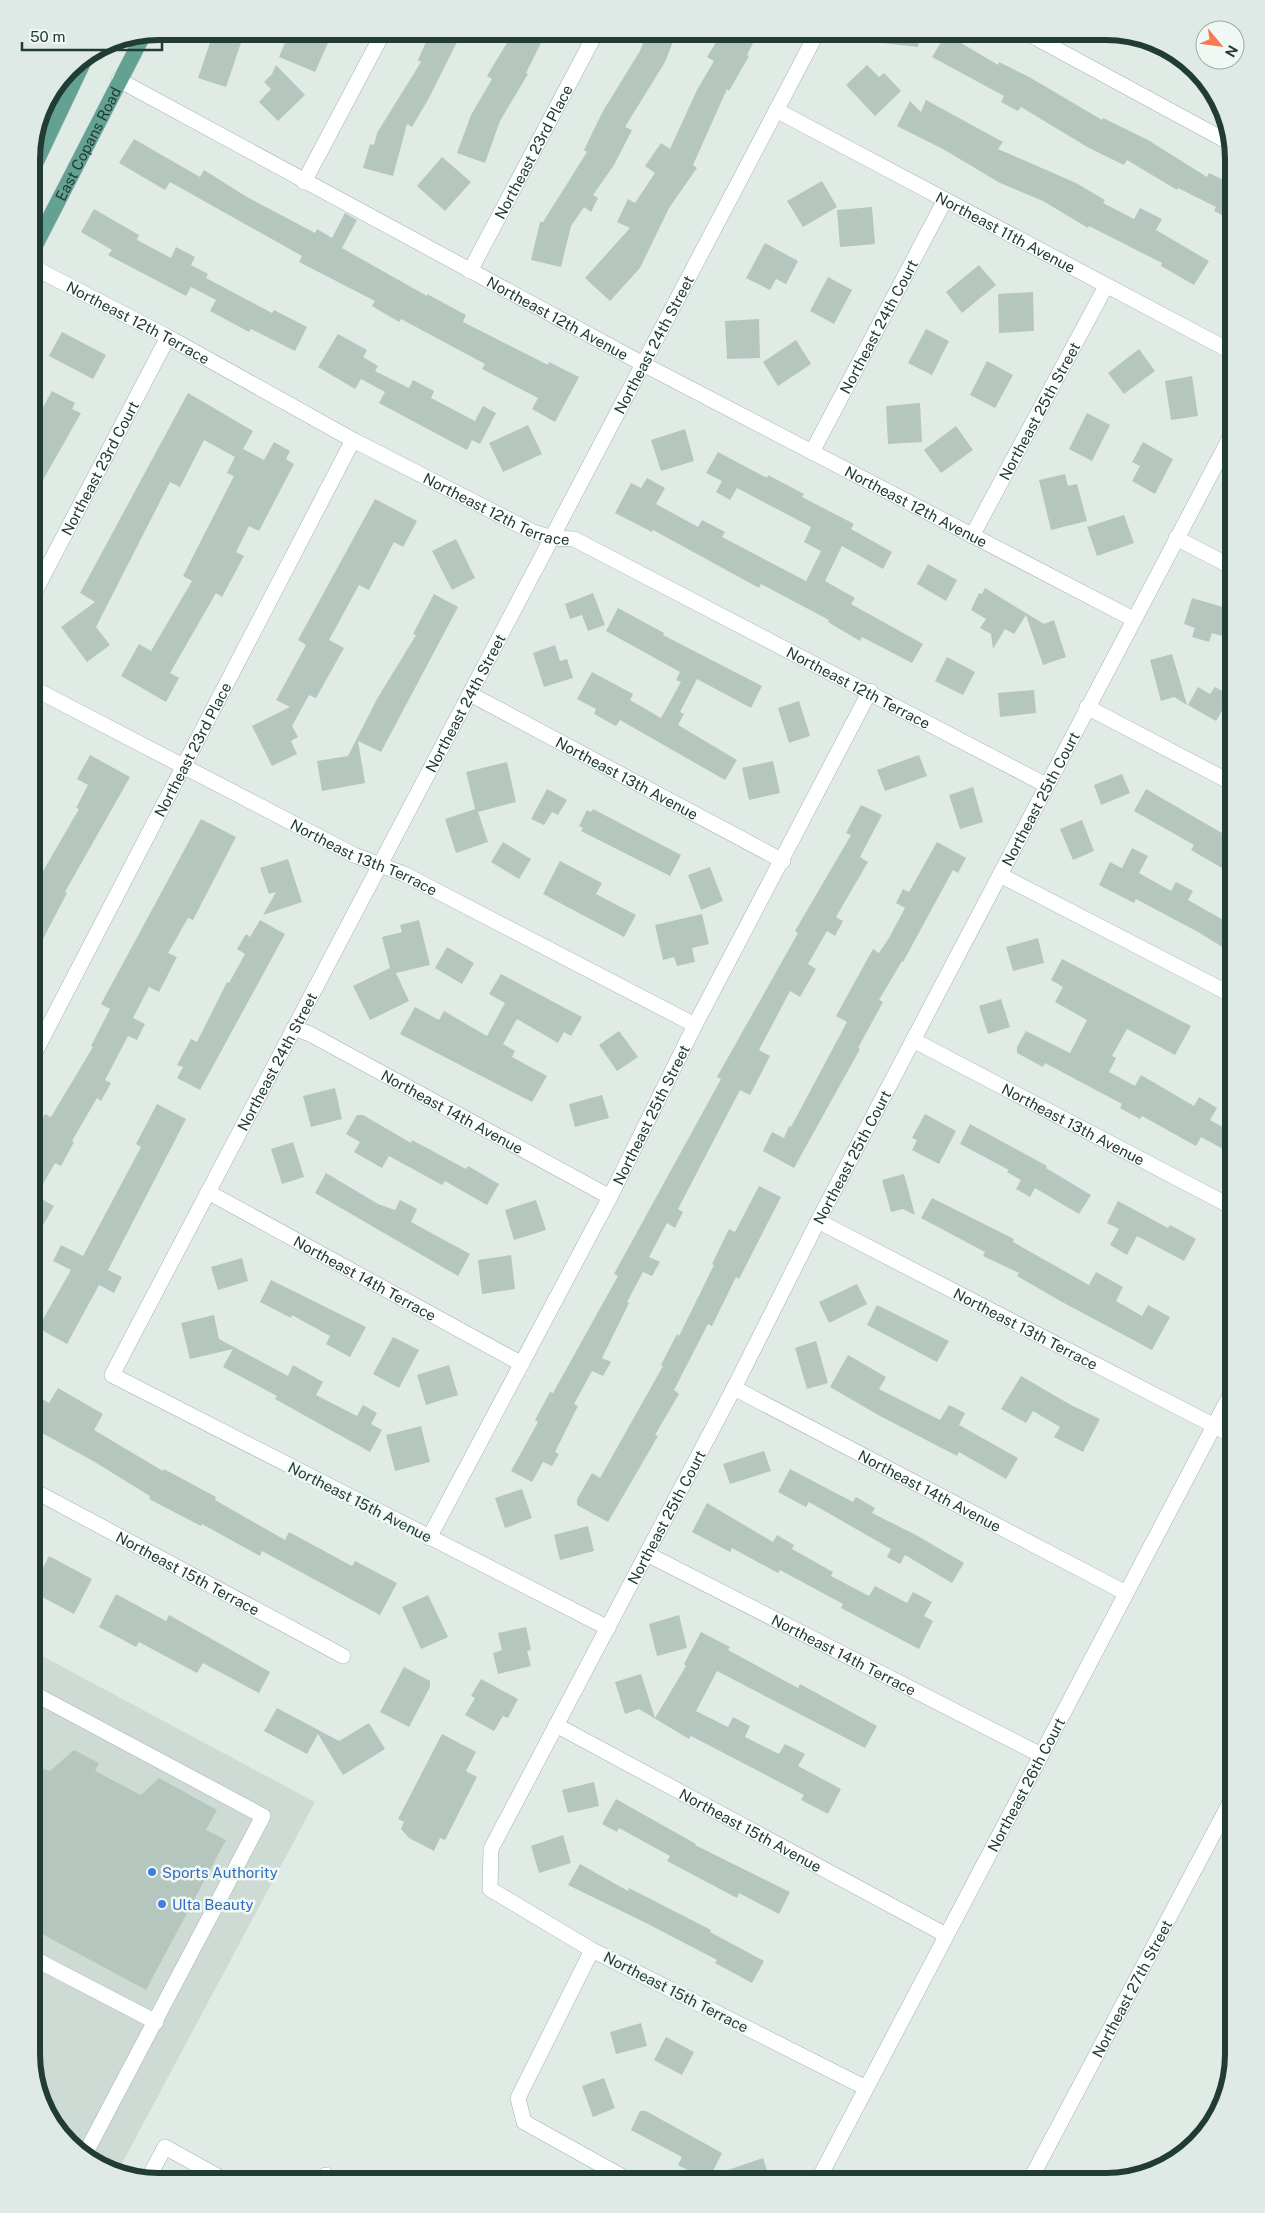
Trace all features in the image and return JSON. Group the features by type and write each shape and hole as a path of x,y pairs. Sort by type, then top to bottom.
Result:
{"main road":[{"name":"East Copans Road","path":"40,238 140,41"},
{"path":"40,154 81,69"}],"street":[{"path":"304,182 379,40"},
{"name":"Northeast 23rd Place","path":"470,271 592,40"},
{"name":"Northeast 24th Street","path":"112,1375 814,40"},
{"path":"1040,40 1223,138"},
{"name":"Northeast 12th Avenue","path":"119,80 304,182 643,364 1133,619"},
{"name":"Northeast 11th Avenue","path":"776,110 1225,348"},
{"name":"Northeast 24th Court","path":"812,452 945,200"},
{"name":"Northeast 12th Terrace","path":"40,270 168,337 354,440 533,532 552,538 574,539 870,691 1046,785"},
{"name":"Northeast 25th Street","path":"972,536 1106,286"},
{"name":"Northeast 23rd Court","path":"40,584 168,337"},
{"name":"Northeast 23rd Place","path":"40,1043 354,440"},
{"name":"Northeast 25th Court","path":"490,1889 490,1849 648,1554 818,1221 1225,447"},
{"path":"1176,538 1225,563"},
{"name":"Northeast 25th Street","path":"429,1538 610,1197 696,1025 870,691"},
{"name":"Northeast 13th Terrace","path":"40,692 354,855 381,863 404,874 696,1025"},
{"name":"Northeast 13th Avenue","path":"470,694 783,861"},
{"path":"1087,707 1225,779"},
{"path":"1000,875 1225,991"},
{"name":"Northeast 14th Avenue","path":"294,1028 310,1034 610,1197"},
{"name":"Northeast 13th Avenue","path":"913,1040 1225,1203"},
{"name":"Northeast 14th Terrace","path":"208,1192 522,1364"},
{"name":"Northeast 13th Terrace","path":"818,1221 1225,1432"},
{"name":"Northeast 15th Avenue","path":"112,1375 608,1628"},
{"name":"Northeast 14th Avenue","path":"734,1388 1126,1593"},
{"name":"Northeast 26th Court","path":"822,2173 1225,1405"},
{"name":"Northeast 15th Terrace","path":"40,1494 343,1656"},
{"name":"Northeast 14th Terrace","path":"648,1554 1041,1755"},
{"path":"40,1697 263,1816 88,2149"},
{"name":"Northeast 15th Avenue","path":"556,1725 946,1936"},
{"name":"Northeast 27th Street","path":"1034,2173 1225,1812"},
{"name":"Northeast 15th Terrace","path":"490,1889 592,1950 866,2088"},
{"path":"592,1950 518,2098 524,2122 616,2173"},
{"path":"40,1962 156,2022"},
{"path":"152,2173 165,2147 204,2173"}],"shaded area":[{"path":"40,1655 315,1802 120,2167 106,2161 80,2144 69,2133 52,2107 46,2093 41,2070"}],"building":[{"path":"211,40 242,40 226,87 198,78"},
{"path":"286,40 329,40 315,72 279,57"},
{"path":"427,40 458,40 412,127 407,124 393,176 363,168 370,144 374,145 377,133 421,62 418,60"},
{"path":"509,40 542,40 526,73 528,74 500,121 485,163 457,153 471,115 492,79 487,76"},
{"path":"644,40 674,40 665,62 625,127 632,130 614,165 593,195 598,198 591,212 584,207 571,226 561,267 531,260 540,222 543,222 587,152 584,150 603,111 640,51"},
{"path":"717,40 754,40 747,55 749,56 729,91 727,89 693,165 697,168 669,208 640,268 610,301 585,278 630,228 617,222 628,199 635,203 655,173 645,166 661,143 670,149 697,90 714,61 707,57"},
{"path":"873,40 919,40 918,47 873,42"},
{"path":"942,40 956,40 998,65 999,62 1031,78 1102,120 1103,118 1148,140 1207,177 1209,173 1225,181 1225,216 1214,211 1216,207 1178,188 1177,190 1127,160 1124,165 1089,148 1021,107 1018,111 1001,102 1004,96 932,57"},
{"path":"276,65 305,95 278,121 259,102 271,89 264,82 272,74"},
{"path":"867,65 879,77 884,73 901,91 875,116 846,85"},
{"path":"926,100 1003,142 998,149 1076,183 1105,200 1103,203 1134,219 1140,208 1162,219 1156,230 1209,261 1194,285 1161,266 1162,263 1089,226 1088,228 1043,201 1000,183 943,149 897,126 910,101 921,112"},
{"path":"134,139 200,177 204,170 247,197 315,233 317,229 332,238 345,213 357,220 342,248 427,296 427,294 466,315 463,322 548,365 549,362 579,377 555,422 532,409 538,398 482,369 485,364 401,319 399,322 372,306 375,301 299,262 302,256 170,182 165,190 119,163"},
{"path":"442,157 471,182 445,211 417,186"},
{"path":"822,181 837,207 803,227 787,201"},
{"path":"872,207 875,244 840,247 837,210"},
{"path":"94,209 139,235 137,240 171,258 176,247 195,257 191,265 208,274 206,278 272,313 274,310 307,327 295,351 251,329 249,332 210,311 216,300 191,287 186,296 108,255 112,250 81,232"},
{"path":"765,243 798,261 786,284 776,279 770,290 746,278"},
{"path":"979,265 996,285 962,313 946,292"},
{"path":"828,277 852,290 834,324 810,311"},
{"path":"1033,292 1034,331 999,333 998,294"},
{"path":"759,319 760,358 727,359 725,321"},
{"path":"926,329 949,341 932,375 908,363"},
{"path":"62,332 106,355 93,379 49,356"},
{"path":"338,334 367,350 363,357 378,366 375,371 409,388 413,380 434,391 431,398 475,421 483,406 496,413 480,444 472,440 467,450 379,403 385,392 361,379 355,389 318,367"},
{"path":"796,340 811,364 778,386 763,362"},
{"path":"1139,349 1155,371 1124,394 1108,373"},
{"path":"987,361 1013,375 995,408 970,395"},
{"path":"1192,376 1198,416 1171,420 1165,381"},
{"path":"52,391 75,403 72,409 81,413 40,485 40,413"},
{"path":"188,393 253,431 243,449 264,460 274,442 290,451 286,459 294,464 259,531 249,526 236,552 244,556 222,597 216,593 170,673 179,678 166,702 121,676 139,644 151,651 192,581 183,576 234,476 227,473 235,457 204,440 180,487 170,482 96,627 110,645 87,662 61,627 95,602 80,593"},
{"path":"920,403 922,442 888,444 886,406"},
{"path":"1087,413 1110,425 1092,461 1069,449"},
{"path":"528,425 542,454 503,472 489,443"},
{"path":"956,426 973,450 941,473 924,450"},
{"path":"685,429 694,461 661,471 651,440"},
{"path":"1143,442 1173,459 1155,494 1132,481 1140,466 1132,462"},
{"path":"718,452 767,478 768,475 804,494 802,497 854,524 851,529 892,552 883,569 842,546 825,581 855,598 851,604 923,644 912,663 862,637 860,641 828,622 829,620 761,584 759,588 653,530 652,532 615,513 631,483 641,488 647,478 665,488 656,504 698,527 702,520 725,532 722,537 806,581 821,551 804,542 811,527 737,488 730,500 716,492 722,481 706,473"},
{"path":"1065,474 1068,486 1077,484 1087,521 1051,530 1039,480"},
{"path":"375,499 417,521 403,547 394,542 369,590 359,585 329,640 344,648 316,698 309,695 292,726 298,737 291,741 297,754 272,766 252,726 290,707 276,700 306,645 298,640"},
{"path":"1124,515 1134,543 1097,556 1087,527"},
{"path":"456,539 475,578 452,590 432,551"},
{"path":"928,564 957,580 946,601 917,584"},
{"path":"985,588 1044,624 1054,620 1066,657 1043,665 1026,615 1014,634 1005,629 993,649 991,634 980,628 986,619 971,610 979,593 982,594"},
{"path":"593,593 605,625 588,631 582,615 570,619 565,604"},
{"path":"434,594 458,607 381,752 358,741 365,783 322,791 317,761 348,756 377,699 416,635 413,634"},
{"path":"1192,598 1225,608 1225,626 1222,636 1212,633 1209,642 1192,637 1195,628 1184,624"},
{"path":"618,608 664,633 663,635 762,686 751,708 697,679 680,712 684,714 678,725 737,760 725,780 620,720 616,726 594,714 596,709 577,699 592,672 633,694 630,700 661,718 681,682 676,680 680,672 606,631"},
{"path":"555,645 560,661 567,659 573,678 544,687 533,653"},
{"path":"1172,654 1187,705 1174,697 1161,701 1150,660"},
{"path":"947,657 975,672 963,695 935,681"},
{"path":"1198,687 1210,694 1215,687 1225,693 1225,706 1216,721 1188,705"},
{"path":"1034,690 1036,713 1000,717 998,693"},
{"path":"799,701 810,736 789,743 778,708"},
{"path":"90,755 130,777 65,892 67,893 40,945 40,876 79,809 76,808 88,785 77,779"},
{"path":"919,755 927,776 885,791 877,770"},
{"path":"773,761 780,793 749,800 742,768"},
{"path":"507,762 516,802 478,812 488,842 456,853 445,819 475,809 466,772"},
{"path":"1122,774 1130,793 1101,805 1094,785"},
{"path":"973,787 983,822 960,829 949,795"},
{"path":"547,789 567,800 558,815 552,812 544,825 531,819"},
{"path":"1146,789 1225,835 1225,870 1191,850 1194,845 1134,811"},
{"path":"861,805 882,815 860,857 868,862 836,917 843,921 835,936 827,931 808,964 816,969 800,997 790,991 759,1050 770,1056 750,1095 740,1090 678,1209 683,1212 675,1228 667,1223 649,1257 660,1262 652,1276 643,1272 627,1302 629,1303 602,1358 611,1362 603,1376 592,1371 574,1404 578,1406 555,1452 559,1454 552,1466 543,1462 532,1482 511,1471 538,1422 535,1420 550,1392 553,1393 618,1276 614,1274 721,1079 717,1077 798,933 795,931 851,835 846,833"},
{"path":"593,809 681,855 670,876 581,831 583,828 579,826 587,810 591,812"},
{"path":"201,819 236,837 193,920 188,918 168,953 177,957 159,992 149,987 133,1018 145,1024 137,1040 128,1036 105,1080 111,1083 101,1101 97,1098 72,1141 74,1142 61,1166 55,1163 40,1189 40,1124 45,1114 51,1117 93,1047 91,1046 110,1009 101,1004"},
{"path":"1082,820 1094,851 1073,860 1060,829"},
{"path":"503,842 531,859 519,879 491,862"},
{"path":"937,842 966,858 958,873 953,870 903,962 879,1000 883,1002 858,1048 860,1049 794,1168 763,1151 772,1132 784,1138 789,1126 791,1127 847,1022 836,1016 873,949 879,953 889,938 905,908 896,903 903,889 909,892"},
{"path":"1132,848 1148,856 1139,873 1171,891 1176,882 1193,891 1188,900 1225,921 1225,948 1136,899 1134,903 1099,885 1110,862 1122,868"},
{"path":"288,859 302,902 263,915 276,892 269,894 260,868"},
{"path":"560,861 602,883 596,894 636,915 624,937 543,894"},
{"path":"710,867 723,901 701,910 688,875"},
{"path":"702,914 709,944 692,948 695,962 677,966 674,957 663,960 655,925"},
{"path":"260,920 285,934 200,1090 177,1078 183,1067 177,1065 191,1039 197,1042 227,982 229,983 245,954 237,949 246,934 250,937"},
{"path":"419,920 430,965 396,973 409,1001 370,1020 353,986 390,968 382,937 402,932 400,925"},
{"path":"1038,938 1044,963 1013,971 1006,947"},
{"path":"447,947 474,963 462,984 435,968"},
{"path":"1062,959 1191,1026 1175,1055 1127,1029 1112,1056 1116,1058 1109,1072 1135,1086 1141,1075 1194,1106 1199,1097 1217,1108 1210,1120 1225,1128 1225,1150 1201,1137 1196,1146 1142,1116 1140,1119 1120,1108 1122,1104 1045,1063 1043,1067 1017,1053 1017,1047 1026,1031 1070,1053 1087,1020 1055,1002 1063,987 1051,980"},
{"path":"501,974 582,1017 571,1036 564,1032 558,1043 517,1019 503,1044 515,1051 512,1057 547,1076 532,1102 400,1034 415,1007 439,1020 444,1011 487,1036 505,1003 489,994"},
{"path":"1001,999 1010,1027 988,1034 979,1006"},
{"path":"619,1031 638,1057 617,1071 599,1045"},
{"path":"335,1088 342,1119 311,1127 303,1096"},
{"path":"602,1095 609,1118 575,1127 569,1104"},
{"path":"157,1104 186,1119 108,1270 122,1277 114,1293 99,1285 67,1344 40,1329 40,1324 71,1270 53,1261 61,1245 83,1256 141,1147 136,1144"},
{"path":"925,1114 956,1131 939,1164 912,1150 917,1140 912,1138"},
{"path":"357,1115 363,1115 411,1143 412,1140 466,1169 468,1166 499,1184 487,1205 445,1181 442,1185 389,1156 382,1168 354,1152 360,1142 346,1134"},
{"path":"970,1124 1047,1166 1046,1168 1091,1195 1079,1214 1035,1188 1030,1197 1016,1189 1021,1180 1007,1172 1009,1170 960,1144"},
{"path":"293,1142 304,1177 282,1184 271,1149"},
{"path":"326,1173 378,1204 395,1210 400,1200 417,1209 411,1222 470,1254 458,1276 315,1193"},
{"path":"904,1174 915,1215 903,1209 891,1212 882,1180"},
{"path":"759,1186 781,1197 739,1279 736,1277 712,1326 708,1324 674,1390 679,1394 655,1435 658,1436 608,1522 577,1505 577,1499 592,1473 600,1478 663,1366 661,1365 677,1334 679,1336 714,1265 712,1264 729,1229 735,1232"},
{"path":"40,1198 54,1206 40,1230"},
{"path":"932,1198 1014,1239 1013,1242 1089,1285 1096,1272 1123,1287 1116,1301 1142,1316 1148,1305 1170,1317 1152,1350 1062,1302 1017,1276 1019,1273 983,1256 985,1252 921,1218"},
{"path":"536,1200 546,1230 514,1240 505,1210"},
{"path":"1118,1201 1168,1228 1170,1225 1196,1239 1184,1261 1137,1236 1127,1255 1110,1245 1119,1229 1107,1223"},
{"path":"511,1255 515,1289 482,1294 478,1260"},
{"path":"242,1258 248,1281 218,1290 211,1267"},
{"path":"271,1280 366,1327 350,1357 326,1344 330,1336 292,1315 291,1318 260,1302"},
{"path":"857,1284 867,1304 829,1323 819,1302"},
{"path":"877,1305 949,1341 937,1362 867,1325"},
{"path":"214,1315 219,1339 288,1376 293,1365 323,1382 316,1395 357,1416 363,1405 377,1413 371,1424 382,1430 370,1452 275,1399 277,1396 223,1367 233,1349 190,1359 181,1323"},
{"path":"393,1337 419,1350 399,1388 373,1374"},
{"path":"816,1341 828,1383 807,1389 795,1348"},
{"path":"848,1355 886,1377 879,1389 940,1420 949,1405 965,1413 959,1425 1018,1458 1006,1479 959,1452 957,1456 880,1416 830,1387"},
{"path":"449,1365 458,1395 426,1405 417,1375"},
{"path":"1021,1376 1071,1405 1100,1419 1083,1452 1054,1437 1060,1427 1033,1411 1026,1423 1001,1409"},
{"path":"58,1388 103,1414 94,1430 163,1471 164,1469 216,1497 215,1500 285,1540 289,1532 352,1566 355,1561 397,1583 380,1615 262,1551 260,1556 202,1524 201,1526 149,1499 150,1496 93,1461 40,1432 40,1398 49,1403"},
{"path":"421,1426 430,1462 395,1471 386,1435"},
{"path":"764,1451 771,1471 730,1484 723,1464"},
{"path":"790,1469 853,1502 856,1497 875,1508 872,1513 916,1535 964,1563 952,1583 905,1555 900,1564 887,1557 891,1549 809,1502 806,1507 778,1492"},
{"path":"522,1489 532,1518 505,1528 495,1498"},
{"path":"707,1503 773,1542 777,1535 794,1545 792,1549 833,1572 831,1576 869,1596 875,1586 907,1603 913,1592 932,1602 924,1616 933,1621 919,1649 841,1608 843,1604 780,1570 778,1573 732,1548 730,1552 692,1532"},
{"path":"588,1526 594,1551 560,1560 554,1535"},
{"path":"49,1556 92,1579 74,1614 40,1596 40,1574"},
{"path":"116,1594 166,1621 169,1615 270,1672 259,1693 203,1663 197,1673 139,1642 136,1647 99,1627"},
{"path":"428,1595 448,1637 421,1649 402,1607"},
{"path":"679,1615 687,1648 657,1656 649,1624"},
{"path":"526,1627 531,1650 527,1651 531,1666 498,1674 493,1653 502,1650 498,1633"},
{"path":"701,1632 730,1647 728,1650 798,1688 800,1684 877,1726 865,1748 717,1671 696,1711 728,1727 733,1717 750,1726 745,1737 779,1754 785,1744 805,1754 798,1766 841,1789 828,1814 801,1800 804,1795 691,1736 689,1739 639,1709 625,1714 615,1682 641,1674 655,1718 686,1666 684,1664"},
{"path":"404,1667 430,1681 430,1687 409,1727 380,1712"},
{"path":"481,1679 518,1699 508,1718 503,1716 494,1731 465,1715 475,1698 471,1696"},
{"path":"277,1708 339,1741 369,1723 385,1749 343,1775 318,1734 307,1754 264,1731"},
{"path":"442,1734 476,1752 466,1771 477,1777 445,1840 440,1838 434,1851 409,1838 401,1829 404,1822 398,1819"},
{"path":"74,1750 99,1763 95,1771 141,1795 159,1778 217,1810 206,1830 226,1840 146,1990 40,1933 40,1768 50,1771"},
{"path":"594,1782 599,1806 568,1813 562,1790"},
{"path":"616,1799 695,1845 790,1892 779,1914 739,1893 737,1898 667,1861 670,1856 619,1828 617,1832 602,1824"},
{"path":"563,1835 571,1863 539,1873 531,1846"},
{"path":"580,1864 628,1891 629,1888 711,1930 710,1932 764,1961 752,1983 715,1963 717,1960 568,1885"},
{"path":"641,2023 647,2046 616,2054 610,2032"},
{"path":"666,2037 694,2052 682,2075 654,2060"},
{"path":"604,2078 615,2108 593,2117 582,2086"},
{"path":"640,2111 646,2111 722,2153 712,2173 693,2173 678,2165 682,2157 631,2130"},
{"path":"763,2158 768,2173 729,2173 728,2170"}],"place":[{"name":"Sports Authority","path":"152,1872"},
{"name":"Ulta Beauty","path":"162,1904"}]}
